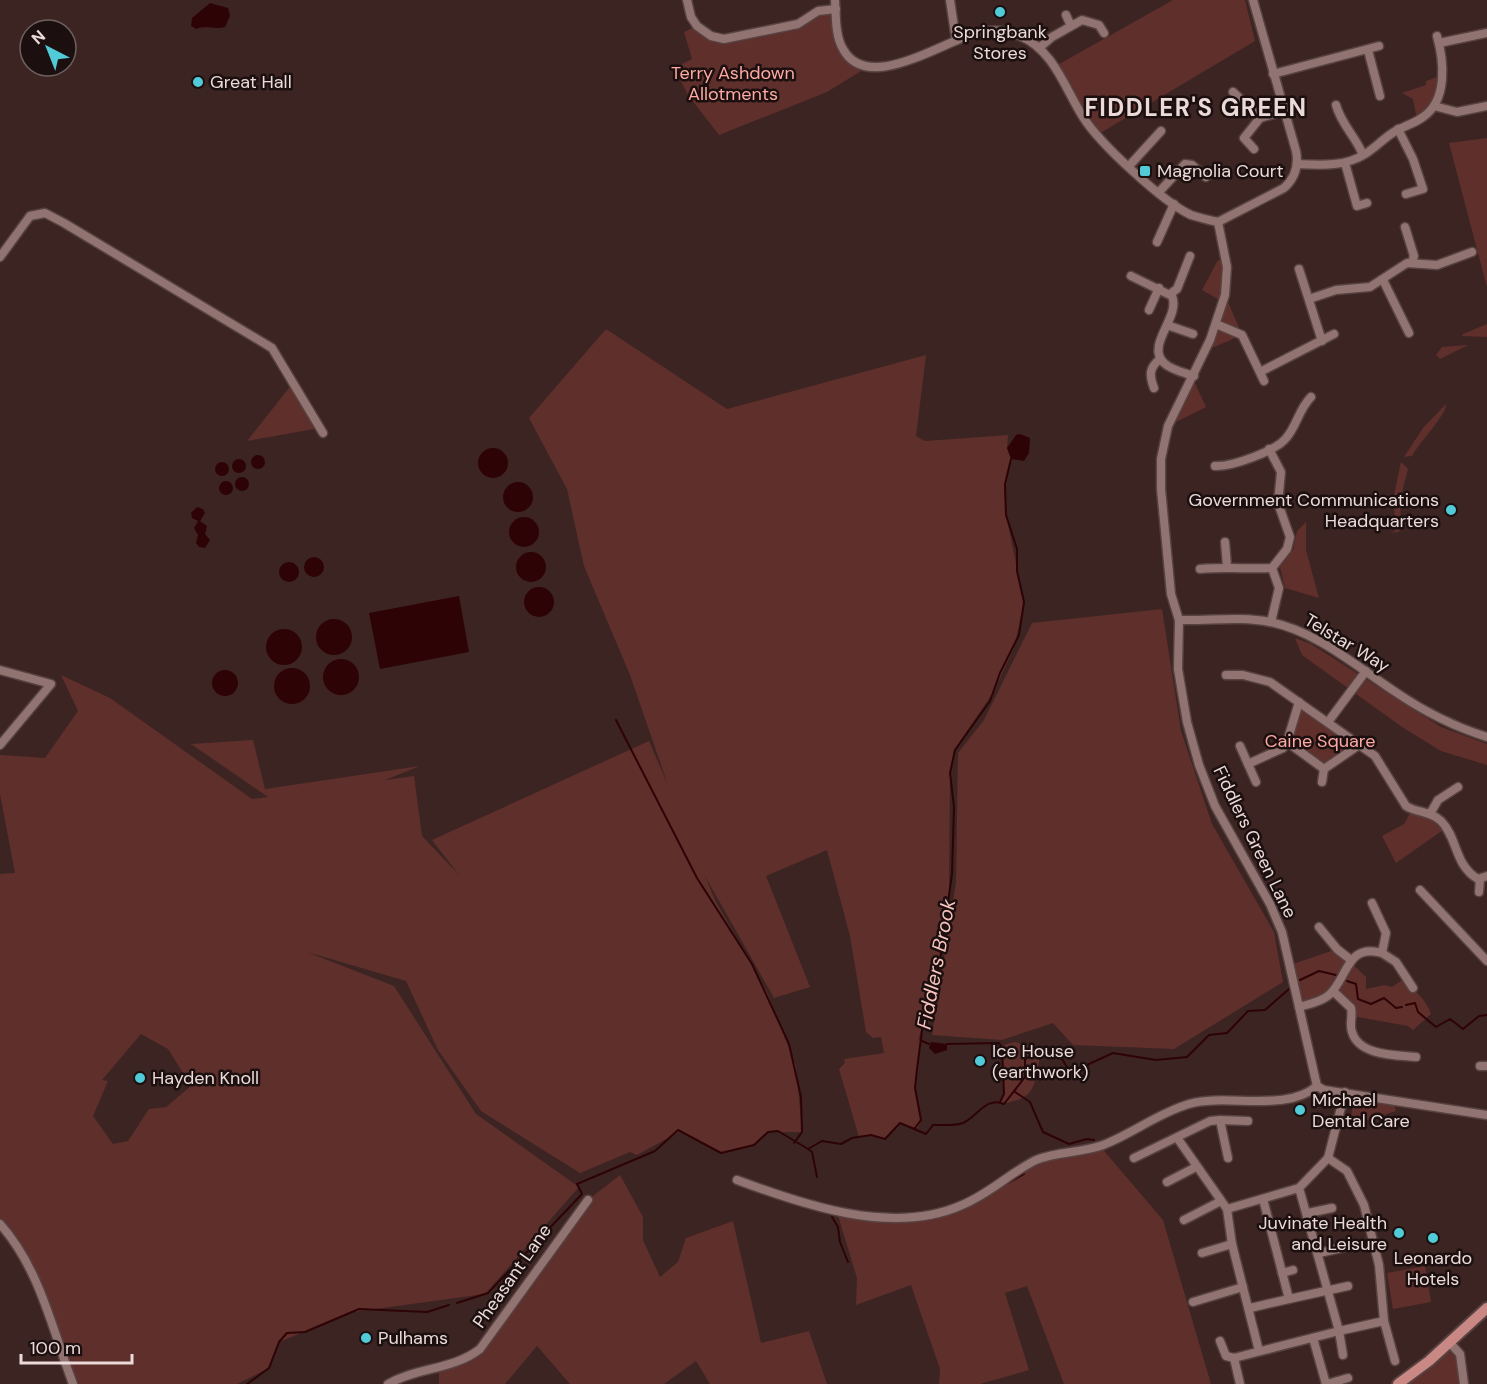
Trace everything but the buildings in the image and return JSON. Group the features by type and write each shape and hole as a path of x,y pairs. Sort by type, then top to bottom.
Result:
{"main road":[{"path":"1398,1384 1450,1342 1487,1308"}],"street":[{"path":"687,0 691,17 697,26 711,36 724,39 798,24 818,11 835,4 843,50 854,63 866,68 884,68 979,32 997,31 1023,37 1039,48 1054,67 1088,125 1129,166 1174,204 1191,215 1218,222 1284,188 1292,179 1297,164 1285,111 1252,0"},
{"path":"950,0 956,40"},
{"path":"1066,15 1071,26"},
{"path":"1039,48 1048,39 1082,20 1099,25 1104,33"},
{"path":"1297,164 1345,163 1363,155 1398,129 1422,118 1434,106 1440,91 1442,75 1438,39 1487,33"},
{"path":"1273,74 1334,56 1379,46"},
{"path":"1368,50 1380,96"},
{"path":"1233,92 1260,118"},
{"path":"1336,105 1342,123 1358,143 1363,155"},
{"path":"1434,106 1457,112 1487,106"},
{"path":"1254,149 1244,138 1260,118 1285,111"},
{"path":"1398,129 1413,159 1423,189 1406,194"},
{"path":"1129,166 1161,131"},
{"path":"1345,163 1357,206 1367,203"},
{"path":"1159,192 1185,164 1192,165 1206,177"},
{"path":"1157,242 1174,204"},
{"path":"0,257 30,216 45,213 64,223 272,348 323,433"},
{"name":"Fiddlers Green Lane","path":"1218,222 1227,267 1225,295 1216,324 1194,376 1168,426 1160,469 1171,594 1179,620 1178,669 1187,722 1199,765 1215,806 1270,904 1282,932 1317,1086"},
{"path":"1405,227 1414,256 1412,262"},
{"path":"1309,299 1336,290 1365,289 1383,280 1397,268 1412,262 1437,266 1472,252"},
{"path":"1170,294 1177,289 1190,256"},
{"path":"1141,268 1133,277 1170,294 1174,306 1159,346 1160,359 1169,367 1194,376"},
{"path":"1299,269 1322,340"},
{"path":"1383,280 1408,333"},
{"path":"1149,310 1159,288"},
{"path":"1216,324 1242,335 1264,381"},
{"path":"1167,325 1193,334"},
{"path":"1260,372 1334,334"},
{"path":"1154,388 1150,371 1152,365 1160,359"},
{"path":"1215,466 1227,467 1285,440 1300,411 1311,398"},
{"path":"1200,569 1227,566 1239,570 1272,568 1287,549 1290,537 1278,503 1281,472 1269,449"},
{"path":"1225,542 1227,566"},
{"path":"1271,622 1279,588 1272,568"},
{"name":"Telstar Way","path":"1179,620 1222,618 1271,622 1315,639 1431,714 1487,737"},
{"path":"0,670 51,684 0,745"},
{"path":"1328,722 1366,671"},
{"path":"1227,675 1243,675 1270,682 1379,760 1406,806 1430,814 1446,828 1463,867 1483,878 1479,892"},
{"path":"1248,764 1283,748 1287,742 1299,702"},
{"path":"1287,742 1324,769"},
{"path":"1322,782 1324,769 1359,745"},
{"path":"1240,746 1256,782"},
{"path":"1430,814 1438,800 1458,786"},
{"path":"1420,890 1487,961"},
{"path":"1372,903 1380,910 1386,933 1382,953"},
{"path":"1324,929 1337,949 1351,960"},
{"path":"1299,1007 1320,1000 1333,991 1351,960 1367,952 1382,953 1396,962 1413,988"},
{"path":"1333,991 1351,1008 1352,1033 1360,1044 1377,1052 1416,1057"},
{"path":"737,1180 803,1204 844,1213 879,1216 936,1214 975,1199 1035,1161 1058,1153 1100,1146 1183,1106 1223,1098 1282,1099 1312,1091 1317,1086 1324,1090 1487,1115"},
{"path":"1227,1209 1299,1188 1328,1158 1345,1092"},
{"path":"1220,1120 1228,1158"},
{"path":"1134,1158 1210,1122 1248,1121"},
{"path":"1178,1139 1227,1209 1232,1244 1259,1351"},
{"path":"1328,1158 1347,1172 1360,1195 1379,1265 1384,1321 1395,1361"},
{"path":"1167,1182 1196,1167"},
{"path":"1299,1188 1319,1253 1343,1355"},
{"path":"1263,1199 1289,1299"},
{"name":"Pheasant Lane","path":"388,1384 416,1371 454,1364 480,1349 588,1200"},
{"path":"1184,1220 1221,1201"},
{"path":"1308,1213 1332,1208"},
{"path":"0,1224 26,1260 44,1296 74,1384"},
{"path":"1202,1253 1232,1244"},
{"path":"1319,1253 1342,1248"},
{"path":"1282,1273 1293,1270"},
{"path":"1250,1308 1348,1286"},
{"path":"1193,1302 1243,1287"},
{"path":"1220,1341 1226,1356 1234,1358 1384,1321"},
{"path":"1313,1338 1326,1384 1348,1378"},
{"path":"1450,1342 1460,1354 1464,1384"},
{"path":"1234,1358 1240,1384"}],"green space":[{"path":"1173,0 1245,0 1255,41 1097,135 1054,67"},
{"name":"Terry Ashdown Allotments","path":"836,9 840,44 866,68 827,92 719,135 688,95 674,68 692,59 684,32 697,26 719,39 798,24 809,15"},
{"path":"1442,75 1436,101 1417,120 1413,99 1402,93 1426,85 1426,81"},
{"path":"1487,138 1487,287 1449,143"},
{"path":"1218,260 1226,263 1225,295 1242,335 1205,351 1223,302 1202,290"},
{"path":"1487,324 1487,337 1462,336 1463,334"},
{"path":"606,329 727,409 926,355 916,436 925,441 1008,435 1007,448 1011,459 1004,490 1006,515 1024,602 1014,648 994,691 954,750 950,773 949,894 939,967 918,1041 922,1037 915,1088 921,1120 918,1128 900,1124 885,1139 871,1135 859,1137 839,1069 845,1063 844,1059 884,1053 881,1037 873,1038 866,1032 850,936 827,850 766,876 810,987 774,998 705,876 715,900 767,992 796,1066 802,1132 768,1132 754,1145 721,1153 679,1132 637,1155 630,1152 580,1173 481,1111 438,1050 406,981 307,952 394,986 476,1114 579,1187 485,1294 353,1312 279,1342 269,1368 237,1384 75,1384 43,1297 0,1224 0,874 15,873 0,794 0,755 45,758 78,711 61,675 110,698 252,799 268,797 191,744 253,740 265,789 420,766 385,780 414,776 422,836 459,875 432,840 649,741 668,785 630,675 584,566 567,489 529,418","holes":["141,1034 168,1049 191,1086 166,1107 149,1109 128,1141 113,1144 93,1116 108,1081 102,1080"]},
{"path":"1468,345 1440,359 1436,355 1442,347"},
{"path":"1193,379 1206,407 1168,426"},
{"path":"292,384 314,429 247,441"},
{"path":"1446,404 1442,415 1412,456 1404,457 1423,428"},
{"path":"1401,462 1408,469 1401,496 1394,495"},
{"path":"1394,500 1400,501 1401,525 1399,532 1390,533 1395,531"},
{"path":"1306,522 1306,550 1319,598 1285,588 1280,567 1293,550 1297,531"},
{"path":"1162,609 1181,731 1212,824 1274,932 1283,982 1174,1049 1073,1045 1053,1023 1002,1040 932,1035 956,882 958,753 984,720 1032,623"},
{"path":"1295,638 1311,644 1441,727 1487,744 1487,765 1441,751 1402,727 1302,655"},
{"name":"Caine Square","path":"1299,702 1359,745 1324,769 1287,742"},
{"path":"1412,810 1446,828 1396,863 1382,836 1404,824"},
{"path":"1337,949 1366,977 1366,989 1385,985 1392,987 1405,978 1426,1003 1431,1014 1413,1030 1408,1026 1352,1016 1333,991 1299,1007 1290,965"},
{"path":"1014,1042 1031,1046 1041,1054 1032,1089 1022,1098 1003,1103 1000,1102 1004,1093 1001,1046"},
{"path":"1359,1098 1393,1103 1396,1111 1349,1126 1353,1106"},
{"path":"1100,1146 1163,1220 1211,1384 1064,1384 1027,1286 1005,1293 1029,1370 980,1384 939,1384 940,1369 911,1285 856,1305 857,1278 837,1212 865,1216 945,1212 1035,1161"},
{"path":"620,1175 643,1217 643,1240 660,1277 678,1262 686,1238 733,1221 761,1343 809,1331 827,1384 710,1384 696,1361 664,1384 570,1384 537,1346 505,1384 439,1384 439,1367 474,1353 588,1200"},
{"path":"1425,1266 1431,1302 1393,1309 1387,1273"},
{"path":"1450,1343 1460,1354 1464,1384 1398,1384"}],"shaded area":[{"path":"210,3 228,8 230,16 225,27 196,29 191,26 192,18"},
{"path":"1020,434 1030,438 1029,453 1024,461 1011,459 1007,448 1016,435"},
{"path":"493,448 504,452 508,463 504,474 493,478 482,474 478,463 482,452"},
{"path":"255,455 261,455 265,462 261,469 255,469 251,465 251,459"},
{"path":"236,459 242,459 246,466 242,473 236,473 232,469 232,463"},
{"path":"219,462 225,462 229,469 225,476 219,476 215,472 215,466"},
{"path":"239,477 245,477 249,484 245,491 239,491 235,487 235,481"},
{"path":"223,481 229,481 233,488 229,495 223,495 219,491 219,485"},
{"path":"518,482 524,483 532,491 532,503 524,511 518,512 512,511 504,503 503,497 504,491 512,483"},
{"path":"197,507 203,509 205,513 200,521 207,526 205,534 210,540 205,548 199,547 196,543 198,535 194,528 198,521 192,518 191,513"},
{"path":"524,517 535,521 539,532 535,543 524,547 513,543 509,532 513,521"},
{"path":"531,552 542,556 546,567 542,578 531,582 520,578 516,567 520,556"},
{"path":"310,557 318,557 324,563 324,571 318,577 310,577 304,571 304,563"},
{"path":"285,562 293,562 299,568 299,576 293,582 285,582 279,576 279,568"},
{"path":"539,587 550,591 554,602 550,613 539,617 528,613 524,602 528,591"},
{"path":"459,596 469,652 380,669 369,613"},
{"path":"334,619 347,624 352,637 347,650 334,655 321,650 316,637 321,624"},
{"path":"284,629 297,634 302,647 297,660 284,665 271,660 266,647 271,634"},
{"path":"341,659 354,664 359,677 354,690 341,695 328,690 323,677 328,664"},
{"path":"292,668 305,673 310,686 305,699 292,704 279,699 274,686 279,673"},
{"path":"225,670 234,674 238,683 234,692 225,696 216,692 212,683 216,674"},
{"path":"931,1042 947,1044 947,1050 935,1054 929,1048"}],"waterway":[{"name":"Fiddlers Brook","path":"915,1128 921,1120 915,1088 923,1023 934,992 934,975 939,967 952,874 954,807 950,773 955,750 990,701 1000,673 1019,635 1024,602 1017,571 1017,549 1006,515 1005,484 1011,459"},
{"path":"616,720 697,878 752,964 789,1044 801,1097 802,1132 794,1143"},
{"path":"1300,980 1319,971 1336,975"},
{"path":"1347,981 1356,984 1358,999 1371,1004 1384,998 1396,1008 1402,1007"},
{"path":"457,1303 488,1293 582,1194 577,1184 655,1151 678,1130 721,1153 754,1145 768,1132 778,1131 808,1149 822,1141 841,1144 852,1138 871,1135 885,1139 900,1123 926,1134 933,1125 963,1123 987,1105 998,1102 1004,1104 1025,1077 1025,1059 1036,1053 1038,1047 1058,1052 1068,1069 1078,1069 1113,1053 1156,1060 1187,1057 1209,1035 1227,1033 1248,1011 1265,1010 1289,989"},
{"path":"1406,1005 1415,1003 1418,1012 1436,1027 1450,1019 1463,1029 1479,1016 1487,1015"},
{"path":"922,1041 929,1044"},
{"path":"947,1044 999,1043 1002,1047 1004,1094 1000,1102"},
{"path":"1015,1092 1030,1102 1043,1132 1069,1144 1087,1139 1094,1140"},
{"path":"808,1149 812,1152 817,1177"},
{"path":"997,1189 1024,1174"},
{"path":"832,1217 838,1227 840,1242 848,1262"},
{"path":"247,1384 269,1368 279,1342 287,1333 305,1332 359,1309 427,1312 449,1305"}],"place":[{"name":"Springbank Stores","path":"1000,12"},
{"name":"Great Hall","path":"198,82"},
{"name":"Magnolia Court","path":"1145,171"},
{"name":"Government Communications Headquarters","path":"1451,510"},
{"name":"Ice House (earthwork)","path":"980,1061"},
{"name":"Hayden Knoll","path":"140,1078"},
{"name":"Michael Dental Care","path":"1300,1110"},
{"name":"Juvinate Health and Leisure","path":"1399,1233"},
{"name":"Leonardo Hotels","path":"1433,1238"},
{"name":"Pulhams","path":"366,1338"}],"district":[{"name":"FIDDLER'S GREEN","path":"1196,108"}]}
